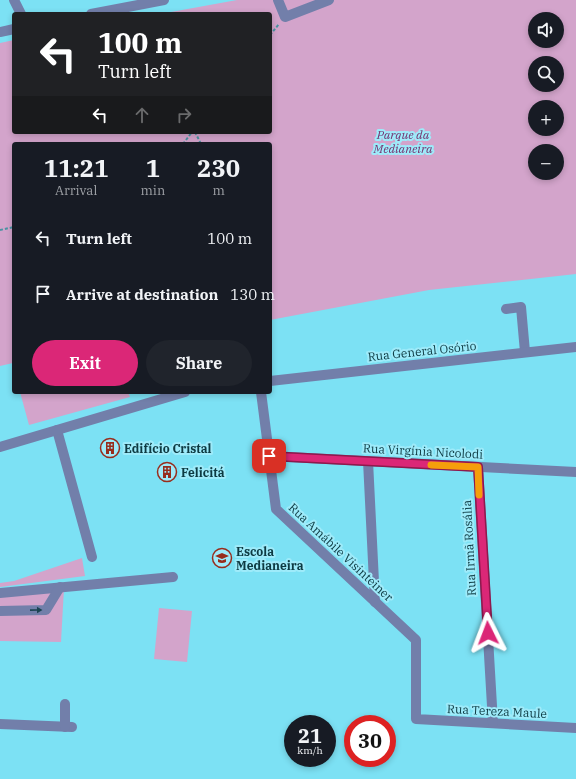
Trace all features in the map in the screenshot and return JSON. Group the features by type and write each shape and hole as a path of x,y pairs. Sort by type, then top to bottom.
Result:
{"street":[{"path":"14,0 20,12"},
{"path":"101,12 164,0"},
{"path":"278,0 285,17 329,0"},
{"path":"0,32 12,29"},
{"path":"506,309 521,307 525,352"},
{"name":"Rua General Osório","path":"272,381 576,347"},
{"path":"0,447 178,394"},
{"name":"Rua Amábile Visinteiner","path":"261,394 276,509 416,640 416,719"},
{"path":"57,430 92,557"},
{"name":"Rua Virgínia Nicolodi","path":"269,456 576,472"},
{"path":"368,461 375,602"},
{"name":"Rua Irmã Rosália","path":"478,467 493,723"},
{"path":"0,593 173,576"},
{"path":"0,611 46,610 60,587"},
{"path":"0,724 69,727 65,704"},
{"name":"Rua Tereza Maule","path":"416,719 576,728"}],"path":[{"path":"272,33 285,17"},
{"path":"185,142 192,134"},
{"path":"0,230 12,227"}],"green space":[{"name":"Parque da Medianeira","path":"237,0 576,0 576,274 429,290 272,320 272,142 12,142 12,363 0,366 0,43 12,40 12,134 272,134 272,12 171,12"},
{"path":"21,394 129,394 130,397 29,425"},
{"path":"82,558 85,576 0,587 0,583 14,581"},
{"path":"64,588 61,642 0,641 0,595"},
{"path":"159,608 192,611 187,662 154,659"}],"slow traffic":[{"path":"431,465 478,467 479,495"}],"place":[{"name":"Edifício Cristal","path":"110,448"},
{"name":"Felicitá","path":"167,472"},
{"name":"Escola Medianeira","path":"222,558"}],"route":[{"path":"269,456 478,467 488,633"}]}
